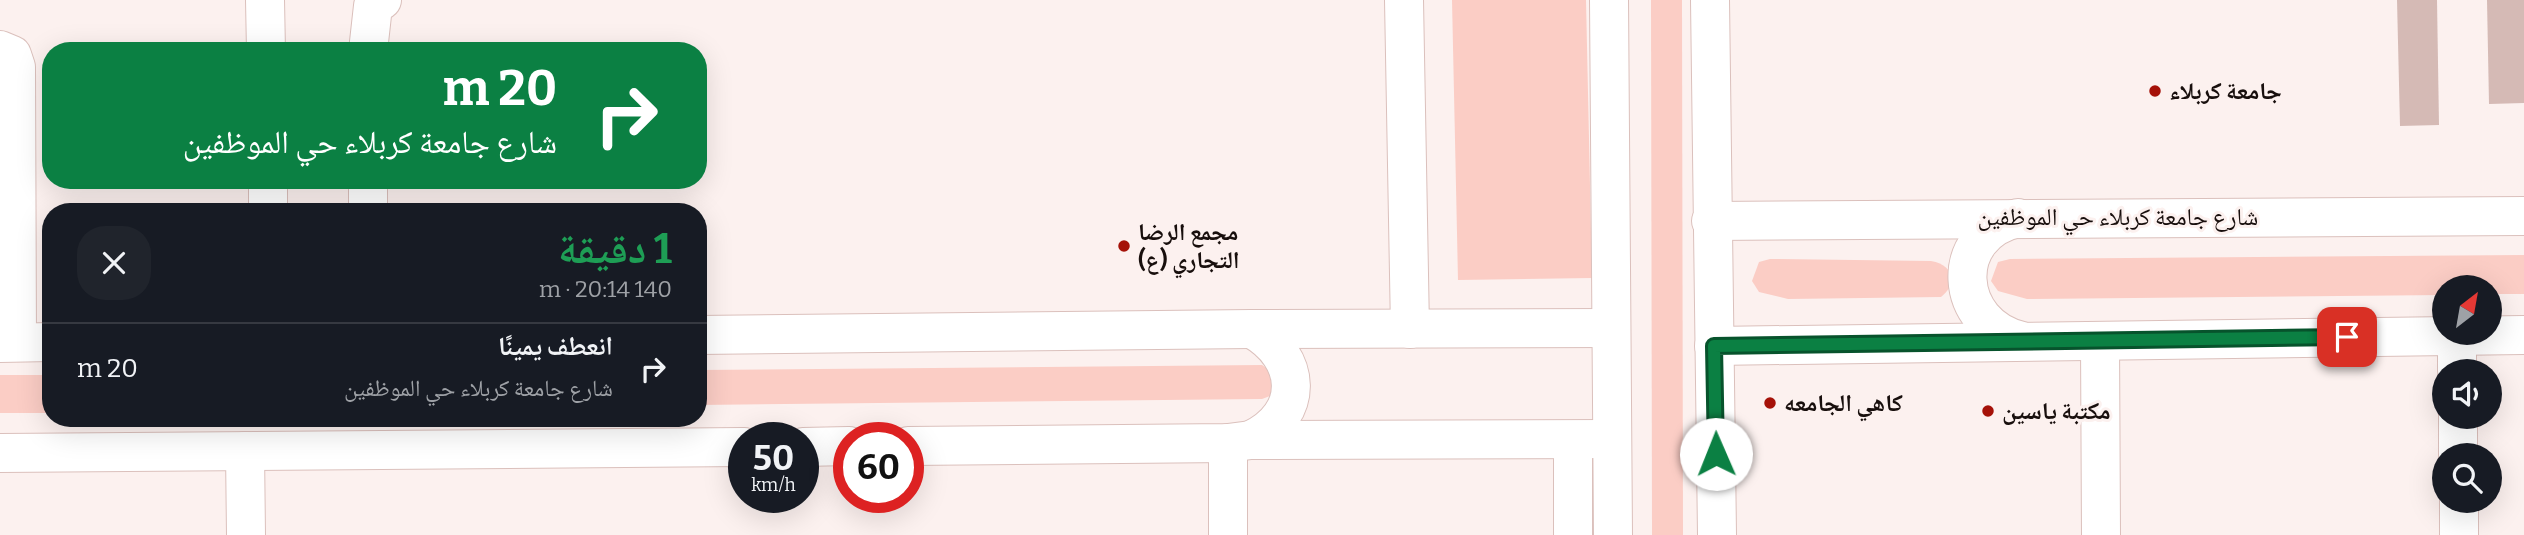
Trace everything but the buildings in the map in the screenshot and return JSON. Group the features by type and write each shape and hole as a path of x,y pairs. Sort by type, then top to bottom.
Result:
{"main road":[{"path":"265,0 266,42"},
{"path":"369,42 373,6 382,0"},
{"path":"1404,0 1410,329"},
{"path":"1609,0 1613,535"},
{"path":"1710,0 1717,535"},
{"path":"0,50 12,55 16,67 23,342"},
{"name":"شارع جامعة كربلاء حي الموظفين","path":"1711,221 2524,216"},
{"path":"2020,217 1999,224 1982,238 1971,258 1967,280 1971,302 1983,321 2001,334 2022,341"},
{"path":"707,335 1611,328"},
{"path":"1240,442 1266,433 1278,422 1286,408 1291,385 1287,361 1278,347 1252,329"},
{"path":"1714,346 2100,341 2457,353 2524,335"},
{"path":"2100,341 2101,535"},
{"path":"924,446 1612,439"},
{"path":"1573,440 1573,535"},
{"path":"1228,535 1240,442"},
{"path":"0,453 728,447"},
{"path":"245,451 246,535"},
{"path":"2459,513 2459,535"}],"shaded area":[{"path":"1452,0 1586,0 1592,278 1458,280"},
{"path":"1651,0 1682,0 1683,535 1652,535"},
{"path":"2524,255 2524,294 2502,294 2502,275 2432,275 2432,295 2027,299 1998,291 1991,281 1998,262 2010,259"},
{"path":"1770,259 1931,261 1949,270 1952,280 1941,297 1788,299 1759,292 1752,281 1759,262"},
{"path":"1262,365 1274,373 1275,394 1262,399 707,405 707,370"},
{"path":"0,375 42,375 42,413 0,413"}],"place":[{"name":"جامعة كربلاء","path":"2155,91"},
{"name":"مجمع الرضا (ع) التجاري","path":"1124,246"},
{"name":"كاهي الجامعه","path":"1770,403"},
{"name":"مكتبة ياسين","path":"1988,411"}],"route":[{"path":"1716,454 1714,346 2347,337"}]}
